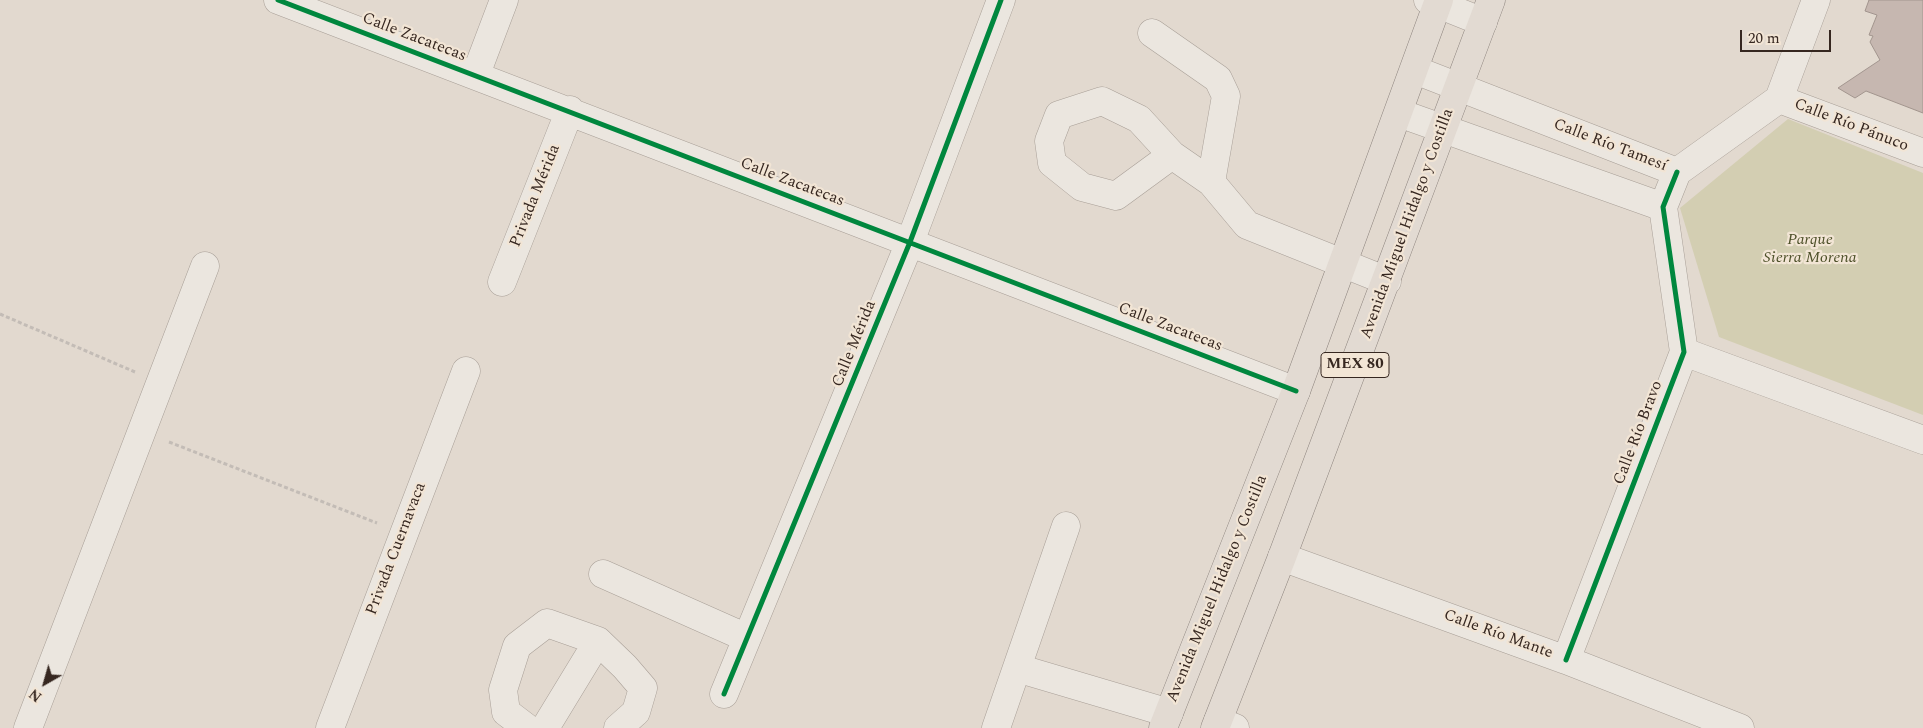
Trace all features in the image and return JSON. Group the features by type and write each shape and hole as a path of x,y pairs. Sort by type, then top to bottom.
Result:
{"main road":[{"name":"Avenida Miguel Hidalgo y Costilla","path":"1166,720 1296,391 1415,70 1435,1"},
{"name":"Avenida Miguel Hidalgo y Costilla","path":"1222,726 1282,558 1487,11"}],"street":[{"name":"Calle Zacatecas","path":"278,0 570,110 1296,391"},
{"path":"476,74 504,0"},
{"name":"Calle Mérida","path":"724,694 910,242 1001,0"},
{"path":"1677,172 1779,98 1816,0"},
{"path":"1435,1 1487,11"},
{"path":"1152,33 1218,78 1226,96 1211,182"},
{"name":"Calle Río Tamesí","path":"1415,70 1677,172 1663,207"},
{"name":"Calle Río Pánuco","path":"1779,98 1923,153"},
{"name":"Privada Mérida","path":"502,282 570,110"},
{"path":"1399,113 1663,207"},
{"path":"1172,155 1211,182 1248,225 1387,281"},
{"name":"Calle Río Bravo","path":"1566,660 1684,352 1663,207"},
{"path":"28,728 205,266"},
{"path":"1684,352 1923,440"},
{"name":"Privada Cuernavaca","path":"330,728 466,371"},
{"path":"996,728 1066,526"},
{"name":"Calle Río Mante","path":"1282,558 1566,660 1740,728"},
{"path":"602,574 746,638"},
{"path":"526,728 506,712 503,690 517,646 547,623 598,641 625,667 643,688 636,712 618,728"},
{"path":"545,728 598,641"},
{"path":"1017,668 1166,720"}],"path":[{"path":"0,314 160,383"},
{"path":"142,432 403,534"}],"green space":[{"name":"Parque Sierra Morena","path":"1788,119 1923,173 1923,415 1719,337 1680,208"}],"building":[{"path":"1869,0 1923,0 1923,113 1866,91 1855,98 1838,88 1880,60 1870,42 1873,36 1869,35 1877,15 1865,11"}],"cycle path":[{"path":"278,0 1296,391"},
{"path":"724,694 910,242 1001,0"},
{"path":"1566,660 1684,352 1663,207 1677,172"}]}
